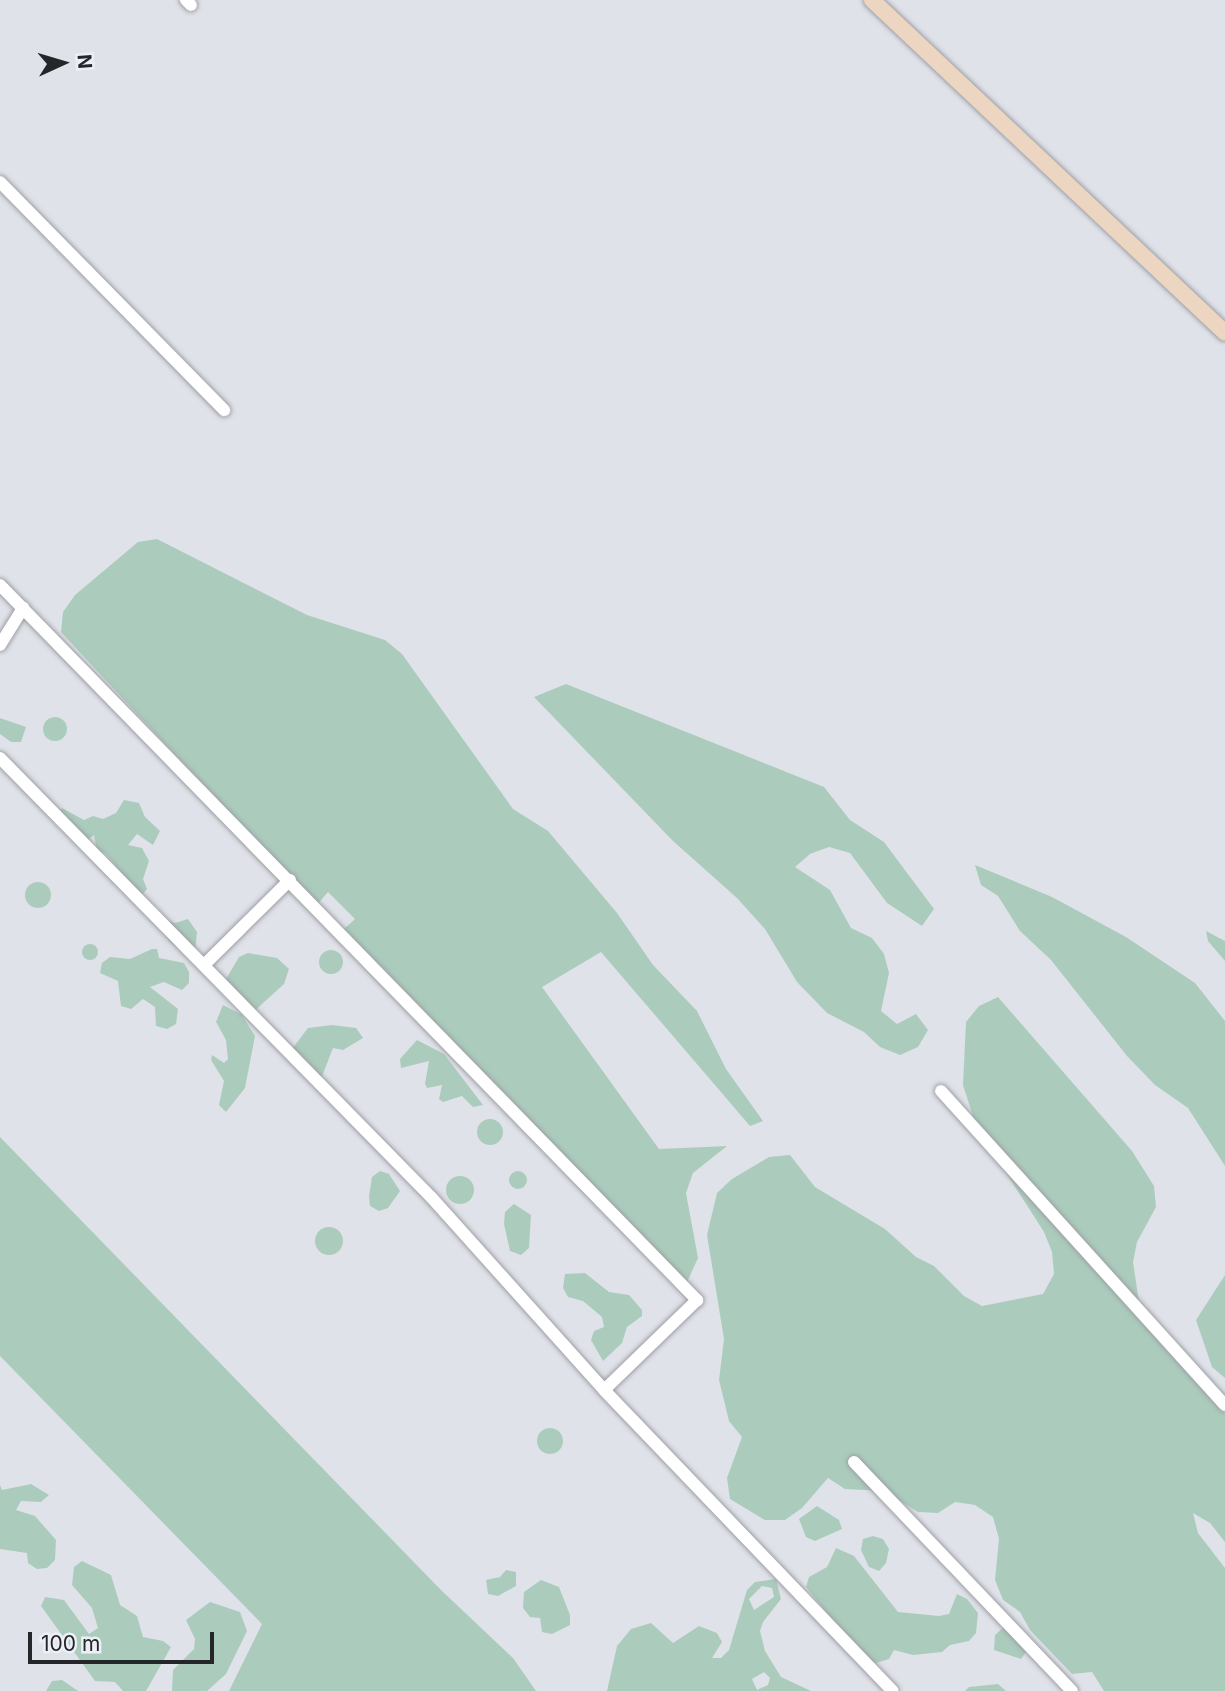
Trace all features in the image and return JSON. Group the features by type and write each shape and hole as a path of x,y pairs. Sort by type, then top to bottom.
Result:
{"street":[{"path":"872,0 1225,333"},
{"path":"0,182 224,410"},
{"path":"0,585 696,1300 604,1390"},
{"path":"0,645 23,608"},
{"path":"0,758 431,1197 604,1390 892,1691"},
{"path":"204,965 290,880"},
{"path":"941,1091 1225,1405"},
{"path":"854,1462 1072,1691"}],"green space":[{"path":"157,539 307,615 385,640 402,654 513,809 548,831 617,913 653,965 697,1011 726,1069 763,1121 750,1126 601,952 542,987 659,1149 727,1146 693,1173 686,1193 698,1258 687,1282 344,929 355,919 328,892 316,906 61,632 63,612 75,595 138,542"},
{"path":"566,684 824,787 850,820 884,842 934,909 922,926 887,903 850,853 829,847 810,854 795,867 830,890 851,928 872,938 884,954 889,973 881,1011 897,1024 916,1014 928,1030 918,1047 900,1055 880,1047 864,1032 827,1013 797,982 765,929 737,898 673,841 534,697"},
{"path":"55,717 66,724 67,729 60,740 55,741 44,734 43,729 50,718"},
{"path":"0,718 26,727 21,742 11,742 0,734"},
{"path":"124,800 139,803 145,817 160,831 153,845 137,834 128,845 142,848 149,861 143,879 147,889 141,896 106,854 97,850 94,835 86,841 58,812 62,808 84,820 93,816 103,819 116,813"},
{"path":"975,865 1052,897 1126,937 1195,983 1225,1021 1225,1166 1188,1108 1155,1085 1127,1056 1051,960 1020,931 998,896 981,885"},
{"path":"38,882 47,886 51,895 47,904 38,908 29,904 25,895 29,886"},
{"path":"161,918 175,923 188,919 197,932 195,952 185,954 169,941 160,928"},
{"path":"1206,931 1225,941 1225,961 1208,941"},
{"path":"87,944 93,944 98,952 96,958 87,960 82,955 82,949"},
{"path":"157,949 159,958 184,963 189,972 189,983 182,990 164,982 150,987 178,1009 176,1024 167,1029 156,1026 155,1007 143,999 131,1009 121,1006 118,981 100,973 102,963 110,957 130,959"},
{"path":"331,950 339,954 343,962 339,970 331,974 323,970 319,962 323,954"},
{"path":"248,953 277,958 289,969 284,984 252,1013 227,989 226,979 239,957"},
{"path":"998,997 1132,1151 1154,1186 1156,1207 1137,1242 1133,1262 1139,1302 1225,1413 1225,1542 1210,1523 1193,1513 1198,1533 1225,1568 1225,1691 1104,1691 1092,1672 1072,1674 1030,1630 1020,1612 1003,1600 995,1580 999,1539 993,1517 975,1505 955,1502 938,1513 918,1512 884,1491 845,1489 828,1478 802,1508 785,1520 765,1520 730,1499 727,1478 742,1437 729,1421 719,1380 724,1339 707,1235 717,1193 732,1179 769,1157 790,1155 815,1187 885,1229 916,1257 934,1266 964,1296 982,1306 1043,1294 1054,1274 1052,1252 1044,1232 976,1126 963,1085 966,1022 979,1006"},
{"path":"223,1005 241,1014 255,1036 245,1088 226,1112 219,1105 224,1081 211,1060 212,1055 224,1063 228,1059 226,1040 216,1022"},
{"path":"332,1025 356,1028 363,1038 343,1050 333,1048 321,1079 292,1049 308,1028"},
{"path":"417,1040 444,1054 483,1105 473,1107 462,1096 443,1102 439,1099 442,1085 427,1088 425,1084 429,1061 401,1068 400,1059"},
{"path":"490,1119 499,1123 503,1132 499,1141 490,1145 481,1141 477,1132 481,1123"},
{"path":"0,1137 441,1590 513,1658 536,1691 229,1691 262,1624 0,1356"},
{"path":"380,1171 389,1174 400,1191 388,1208 379,1211 370,1206 369,1196 372,1177"},
{"path":"518,1171 524,1174 527,1180 524,1186 518,1189 512,1186 509,1180 512,1174"},
{"path":"460,1176 470,1180 474,1190 470,1200 460,1204 450,1200 446,1190 450,1180"},
{"path":"514,1204 531,1215 529,1248 521,1255 510,1251 504,1224 505,1212"},
{"path":"329,1227 339,1231 343,1241 339,1251 329,1255 319,1251 315,1241 319,1231"},
{"path":"585,1273 609,1292 629,1295 642,1310 642,1316 627,1327 622,1343 603,1361 591,1340 594,1331 604,1327 602,1317 583,1301 568,1297 563,1288 565,1274"},
{"path":"1225,1275 1225,1378 1212,1367 1196,1320"},
{"path":"550,1428 559,1432 563,1441 559,1450 550,1454 541,1450 537,1441 541,1432"},
{"path":"31,1484 49,1495 41,1502 21,1501 16,1510 35,1516 56,1540 55,1560 47,1568 37,1569 28,1563 27,1553 0,1549 0,1485 2,1490"},
{"path":"817,1506 839,1520 842,1529 815,1541 806,1537 799,1519"},
{"path":"873,1536 883,1539 889,1549 886,1563 879,1571 869,1567 861,1550 863,1539"},
{"path":"836,1548 854,1556 898,1612 939,1616 949,1614 957,1594 967,1599 978,1613 976,1633 969,1641 950,1645 942,1652 913,1655 894,1650 889,1659 869,1665 806,1587 809,1577 827,1567"},
{"path":"82,1561 111,1575 120,1605 137,1616 143,1637 163,1641 171,1647 146,1691 123,1691 115,1682 95,1681 41,1606 45,1597 64,1600 89,1634 98,1628 92,1608 72,1585 74,1567"},
{"path":"506,1570 516,1572 516,1586 498,1596 488,1594 486,1580 500,1577"},
{"path":"776,1579 781,1599 763,1622 760,1631 765,1651 781,1677 811,1691 607,1691 617,1646 631,1629 651,1623 673,1643 699,1626 717,1633 722,1642 712,1658 721,1658 729,1650 747,1590 755,1582","holes":["762,1586 772,1588 774,1597 754,1610 749,1599","764,1672 770,1678 768,1685 757,1690 752,1679"]},
{"path":"541,1580 559,1587 570,1615 570,1625 552,1634 542,1632 540,1618 530,1617 523,1608 524,1592"},
{"path":"210,1602 240,1612 247,1631 226,1674 207,1691 172,1691 173,1670 194,1649 195,1639 186,1620"},
{"path":"1006,1625 1028,1649 1021,1659 994,1650 995,1635"},
{"path":"62,1680 78,1691 46,1691 52,1681"},
{"path":"998,1684 1006,1691 965,1691 969,1687"}]}
